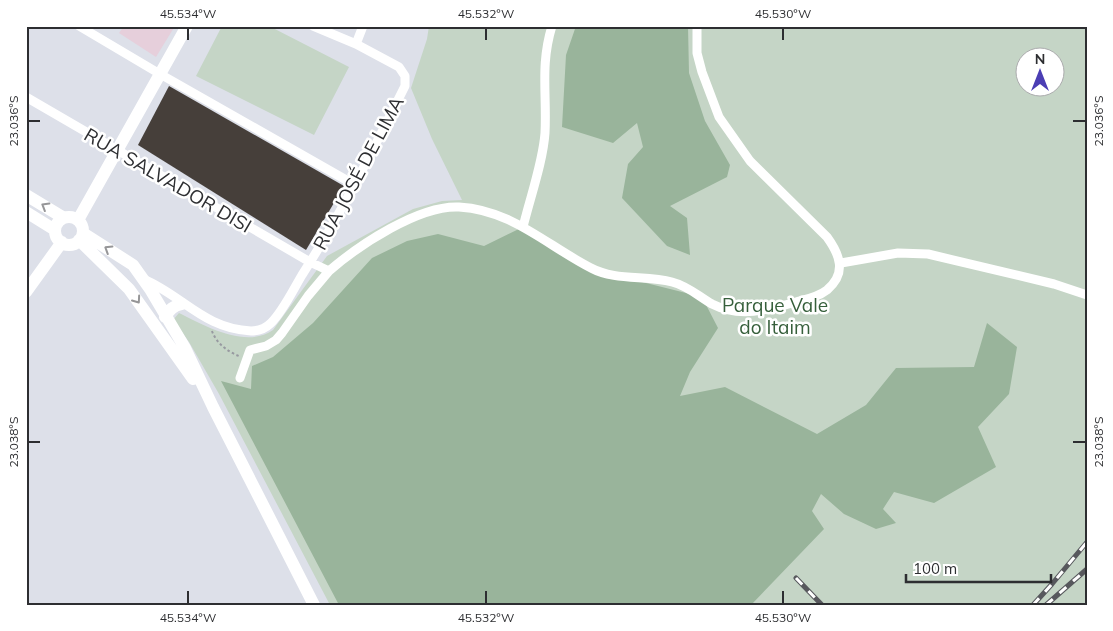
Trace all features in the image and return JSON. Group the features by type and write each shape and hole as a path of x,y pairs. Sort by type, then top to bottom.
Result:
{"main road":[{"path":"78,220 187,26"},
{"path":"26,195 64,218"},
{"path":"26,212 55,230"},
{"path":"74,217 78,220 82,226 81,236 73,244 62,242 57,237 55,230 58,222 64,218 74,217"},
{"path":"81,236 133,265 143,279 185,348 314,605"},
{"path":"81,236 123,282 213,407"},
{"path":"26,292 62,242"},
{"path":"123,282 143,279"},
{"path":"166,318 169,310 174,305 182,304"}],"street":[{"path":"79,26 355,185"},
{"name":"RUA JOSÉ DE LIMA","path":"212,322 252,331 261,329 272,322 355,185 406,86 405,76 399,67 356,44 313,26"},
{"path":"356,44 363,26"},
{"path":"523,227 543,148 545,128 544,76 548,40 552,26"},
{"path":"240,378 250,350 266,346 282,333 308,296 330,271 351,254 409,218 443,208 483,209 523,227 592,269 623,276 649,277 674,282 692,290 712,304 735,312 764,311 818,296 833,284 840,263 836,248 750,162 719,118 702,72 698,53 697,26"},
{"name":"RUA SALVADOR DISI","path":"26,97 310,262 330,271"},
{"path":"840,263 898,253 928,254 1054,284 1087,296"},
{"path":"143,279 158,285 182,304 212,322"}],"path":[{"path":"212,322 212,334 220,344 234,354 247,358"}],"shaded area":[{"path":"124,26 175,26 156,57 119,33"}],"green space":[{"path":"222,26 269,26 349,67 314,135 196,76"},
{"name":"Parque Vale do Itaim","path":"429,26 1087,26 1087,605 330,605 219,394 189,342 173,320 179,313 226,334 251,337 262,335 273,330 327,256 413,209 442,201 462,200 432,139 411,88 427,39"},
{"path":"576,26 688,26 689,73 705,121 730,165 727,177 670,206 687,218 690,255 667,246 622,198 628,164 643,147 637,123 613,143 562,127 566,55"},
{"path":"523,227 610,274 702,297 718,328 690,372 680,396 725,387 817,434 866,405 896,368 974,367 987,323 1017,347 1009,394 978,427 996,467 934,503 894,492 883,509 896,523 876,529 844,514 821,494 812,511 824,529 751,605 339,605 221,381 251,389 252,366 273,357 313,323 372,258 407,241 438,234 484,246"}],"building":[{"path":"169,86 344,186 306,250 138,145"}],"railway":[{"path":"1033,605 1087,542"},
{"path":"1046,605 1087,569"},
{"path":"796,578 822,605"}]}
